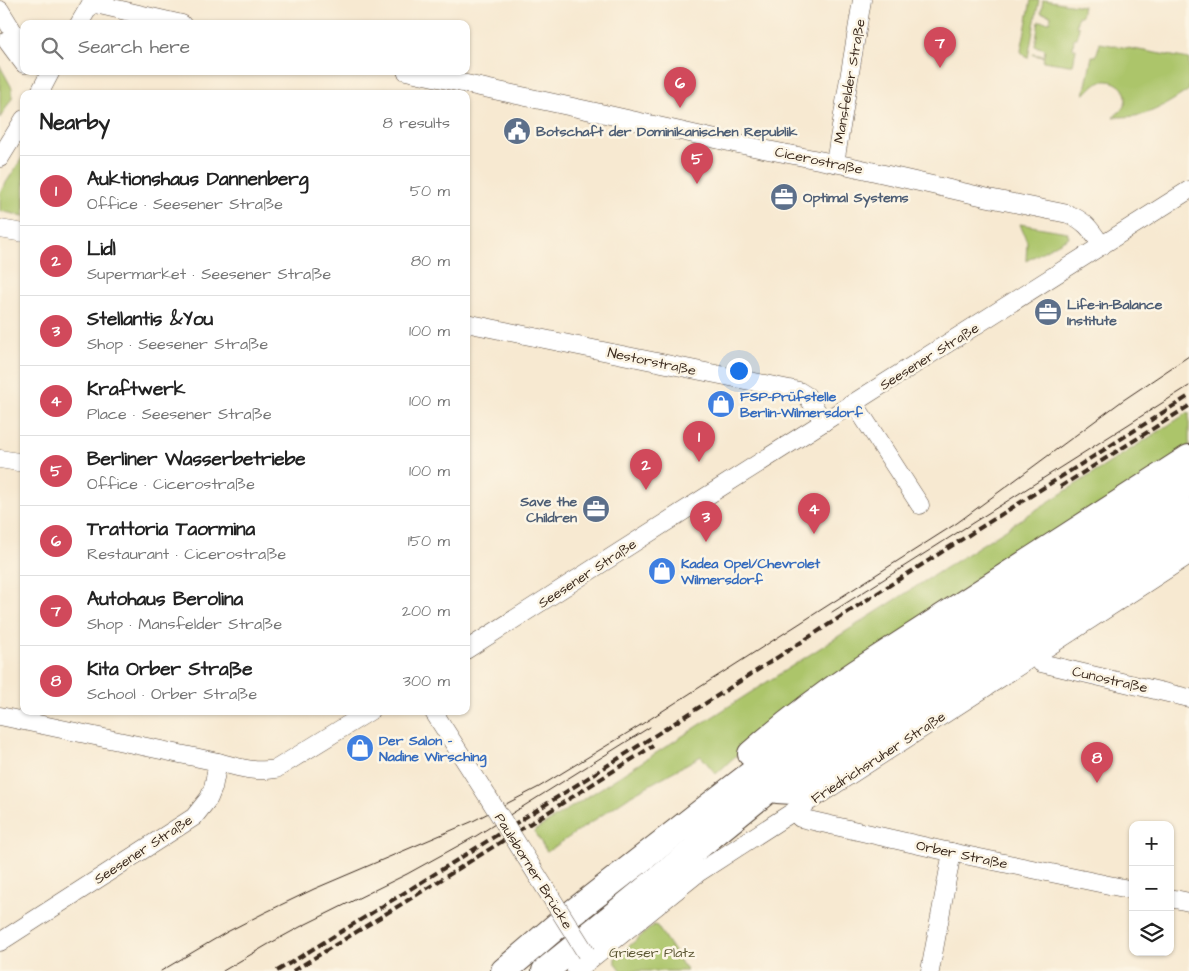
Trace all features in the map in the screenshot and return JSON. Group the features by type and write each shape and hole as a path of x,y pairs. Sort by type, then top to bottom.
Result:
{"highway":[{"path":"703,811 716,786 776,732 816,700 1189,458"},
{"path":"504,971 566,918 798,738 907,665 1189,483"},
{"path":"545,971 802,764 918,686 1189,510"},
{"path":"768,790 794,792 1189,536"}],"street":[{"name":"Mansfelder Straße","path":"835,163 862,0"},
{"path":"81,20 92,2 166,20"},
{"path":"0,10 20,42"},
{"path":"0,30 20,58"},
{"name":"Cicerostraße","path":"425,75 1068,214 1080,218 1090,228 1102,246"},
{"path":"0,158 20,125"},
{"name":"Seesener Straße","path":"470,647 1189,190"},
{"path":"0,229 20,232"},
{"name":"Nestorstraße","path":"470,324 799,391 807,396 824,422"},
{"path":"854,403 920,505"},
{"path":"0,459 20,462"},
{"name":"Friedrichsruher Straße","path":"576,971 592,961 698,873 1189,555"},
{"name":"Cunostraße","path":"1036,655 1042,663 1189,698"},
{"path":"0,716 263,771 274,769 363,715"},
{"name":"Paulsborner Brücke","path":"436,715 592,961"},
{"name":"Seesener Straße","path":"0,942 194,817 209,798 218,762"},
{"name":"Orber Straße","path":"794,811 800,818 1129,889"},
{"path":"930,971 952,852"},
{"path":"1174,899 1189,902"}],"green space":[{"path":"1031,0 1039,0 1028,58 1021,51"},
{"path":"1043,0 1083,6 1076,26 1079,27 1077,38 1074,38 1073,48 1076,49 1073,65 1043,61 1044,57 1033,55 1044,56 1045,49 1035,46 1039,21 1050,22 1051,15 1041,13"},
{"path":"1100,43 1189,59 1189,90 1150,112 1136,116 1113,117 1122,109 1126,100 1124,90 1120,86 1110,81 1099,82 1084,95 1092,56 1096,56"},
{"path":"0,66 12,88 12,98 0,118"},
{"path":"20,161 20,215 0,211 0,192"},
{"path":"1020,224 1067,232 1069,237 1026,261 1027,242"},
{"path":"1189,412 1189,446 743,749 716,774 701,756 633,794 547,852 534,831"},
{"name":"Grieser Platz","path":"654,925 657,926 687,971 622,971 615,962 615,958"}],"tram line":[{"path":"161,971 227,932 264,913 314,889 471,822 539,787 639,726 957,523 1122,401 1189,356"},
{"path":"832,612 1189,386"},
{"path":"223,971 300,927 407,874 476,836 650,727"}],"railway":[{"path":"277,971 583,781 1189,396"},
{"path":"1060,487 1189,406"},
{"path":"293,971 653,746"}],"place":[{"name":"Autohaus Berolina","path":"940,68"},
{"name":"Trattoria Taormina","path":"680,108"},
{"name":"Botschaft der Dominikanischen Republik","path":"517,131"},
{"name":"Berliner Wasserbetriebe","path":"697,184"},
{"name":"Optimal Systems","path":"784,197"},
{"name":"Life-in-Balance Institute","path":"1048,312"},
{"name":"FSP-Prüfstelle Berlin-Wilmersdorf","path":"721,404"},
{"name":"Auktionshaus Dannenberg","path":"699,462"},
{"name":"Lidl","path":"646,490"},
{"name":"Save the Children","path":"596,509"},
{"name":"Kraftwerk","path":"814,534"},
{"name":"Stellantis &You","path":"706,542"},
{"name":"Kadea Opel/Chevrolet Wilmersdorf","path":"662,571"},
{"name":"Der Salon - Nadine Wirsching","path":"360,748"},
{"name":"Kita Orber Straße","path":"1097,783"}]}
